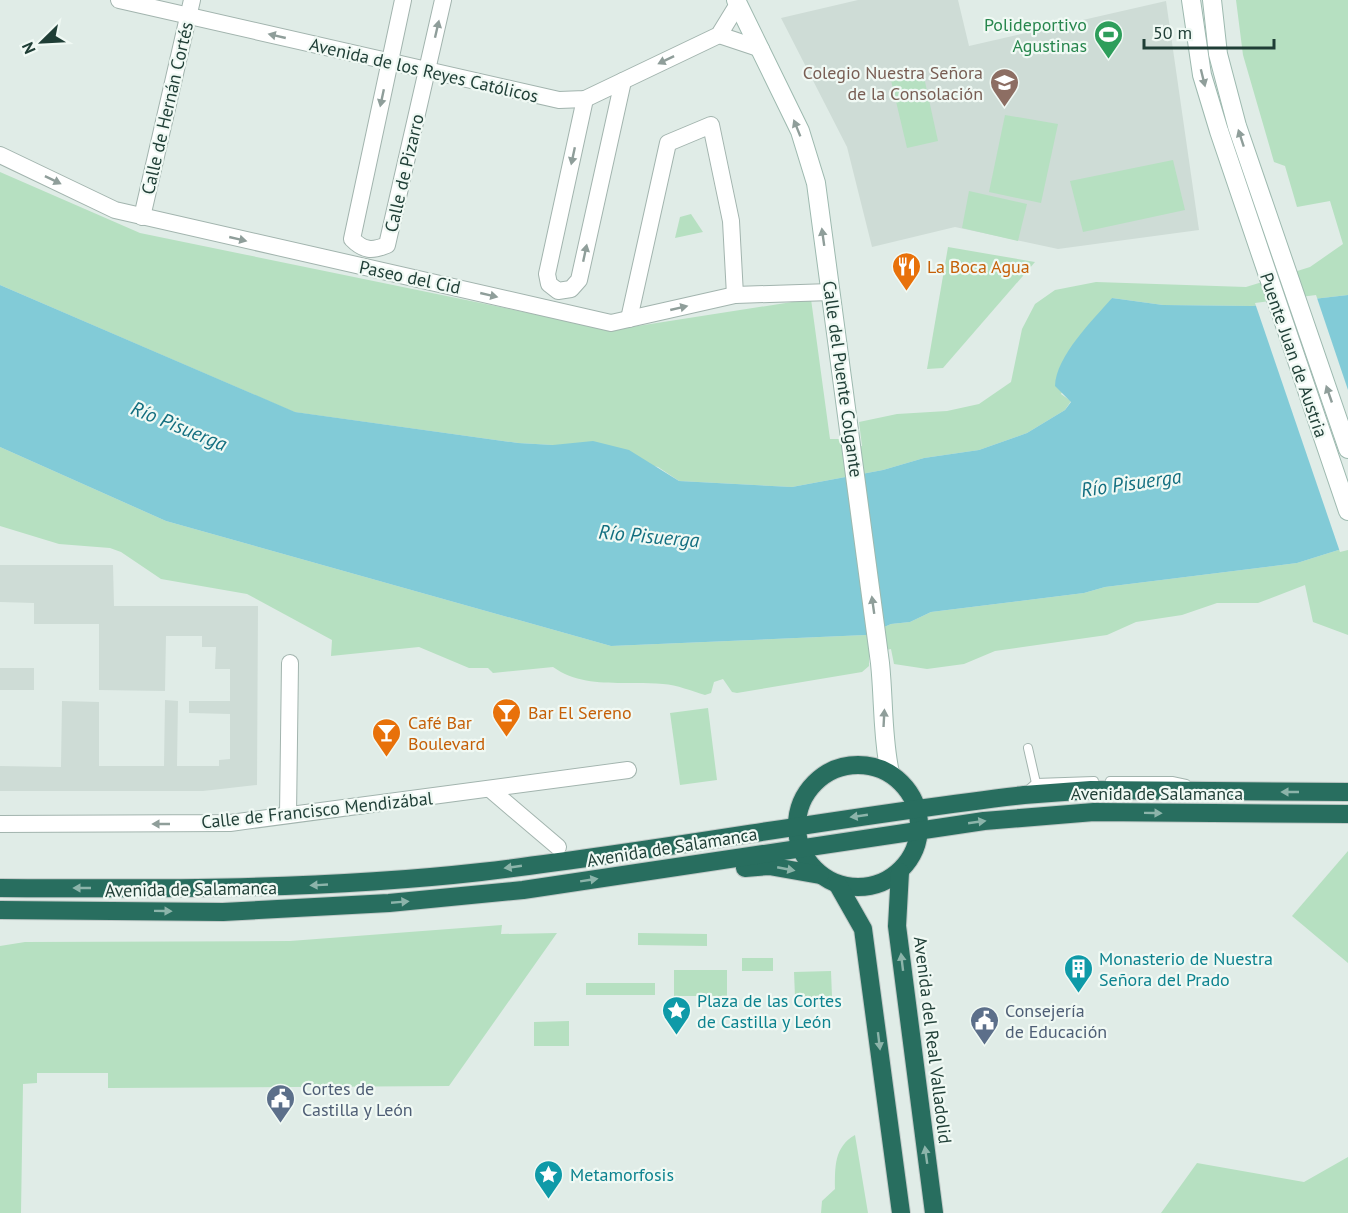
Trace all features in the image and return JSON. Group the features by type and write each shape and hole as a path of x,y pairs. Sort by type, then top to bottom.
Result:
{"highway":[{"path":"713,861 725,870 769,866 820,875 838,885 859,888 873,886 900,872 917,845 920,830 917,808 911,794 890,773 860,764 843,766 828,772 805,794 796,825 801,849 820,875"},
{"name":"Avenida de Salamanca","path":"0,888 237,889 385,881 565,853 917,808 1030,789 1348,792"},
{"name":"Avenida de Salamanca","path":"0,910 223,912 389,903 523,890 984,821 1094,812 1348,814"},
{"name":"Avenida del Real Valladolid","path":"900,872 897,926 934,1213"},
{"path":"838,885 863,929 901,1213"}],"main road":[{"name":"Puente Juan de Austria","path":"1191,0 1202,75 1241,200 1348,511"},
{"name":"Puente Juan de Austria","path":"1212,0 1218,54 1259,193 1348,449"},
{"name":"Calle del Puente Colgante","path":"741,1 800,131 816,183 880,663 885,713 883,741 890,773"}],"street":[{"name":"Avenida de los Reyes Católicos","path":"120,0 190,7 389,63 559,100 585,99 718,35"},
{"name":"Calle de Pizarro","path":"404,0 352,239 361,247 371,250 387,245 443,0"},
{"path":"741,1 718,35 761,48"},
{"name":"Calle de Hernán Cortés","path":"142,217 190,7"},
{"path":"585,99 547,274 549,284 558,291 571,289 579,280 623,81"},
{"path":"628,319 668,143 711,125 731,221 735,295"},
{"name":"Paseo del Cid","path":"0,155 115,210 611,323 735,295 831,292"},
{"path":"288,815 290,663"},
{"name":"Calle de Francisco Mendizábal","path":"0,824 230,823 628,770"},
{"path":"491,790 565,853"}],"lane":[{"path":"1028,748 1030,789"}],"shaded area":[{"name":"Colegio Nuestra Señora de la Consolación","path":"858,0 958,0 969,46 1166,1 1199,230 1058,249 955,227 872,247 847,147 781,18"},
{"path":"0,565 113,565 114,606 258,606 257,785 203,791 0,791 0,766 61,767 62,701 99,702 99,766 164,766 165,700 178,701 177,766 219,766 219,760 230,759 230,714 189,713 189,701 230,701 230,669 215,669 216,647 202,647 202,636 166,636 165,691 99,690 99,624 34,624 34,603 0,602"},
{"path":"0,668 34,668 34,690 0,690"}],"green space":[{"path":"1236,0 1348,0 1348,295 1252,306 1163,305 1112,298 1061,394 1071,401 1065,410 1027,433 979,450 924,458 883,470 792,487 679,481 658,467 553,445 518,443 294,412 0,285 0,172 140,233 612,330 811,299 830,439 839,439 843,449 862,446 859,422 897,414 947,411 979,404 1011,382 1022,329 1035,304 1055,290 1096,282 1246,287 1310,267 1343,244 1330,201 1297,207 1285,166 1274,162 1243,55"},
{"path":"922,68 938,141 907,148 890,76"},
{"path":"1005,115 1058,124 1041,203 989,192"},
{"path":"1173,160 1185,210 1083,232 1070,181"},
{"path":"969,191 1027,204 1018,241 962,228"},
{"path":"691,214 703,232 675,238 680,217"},
{"path":"948,247 1035,262 943,368 927,369"},
{"path":"0,447 166,521 611,646 866,635 891,624 910,622 931,612 1297,563 1348,547 1348,635 1313,622 1305,585 1258,603 1217,603 1182,615 1136,622 1107,635 995,651 964,664 927,669 894,664 891,649 869,654 869,666 862,672 737,693 732,692 723,679 714,682 711,693 705,695 668,685 606,683 578,679 553,667 493,673 488,668 469,668 419,647 331,656 332,640 247,594 161,579 121,552 110,548 59,544 0,526"},
{"path":"708,708 717,780 680,785 670,713"},
{"path":"1348,851 1348,963 1292,916"},
{"path":"502,925 501,934 557,933 449,1086 108,1088 108,1073 37,1073 37,1083 23,1084 21,1213 0,1213 0,946 25,942 290,941"},
{"path":"638,933 707,934 707,946 638,945"},
{"path":"742,958 773,958 773,971 742,971"},
{"path":"674,970 727,970 727,996 674,996"},
{"path":"831,971 832,997 795,997 794,972"},
{"path":"586,983 655,983 655,995 586,995"},
{"path":"569,1021 569,1046 534,1046 534,1022"},
{"path":"855,1135 868,1213 821,1213 822,1201 835,1189 839,1152 843,1145"},
{"path":"1348,1157 1348,1213 1161,1213 1197,1163 1304,1182"}],"water":[{"name":"Río Pisuerga","path":"0,285 295,412 518,443 553,445 593,441 629,450 679,481 792,487 883,470 924,458 979,450 1027,433 1065,410 1071,402 1055,386 1057,375 1068,351 1112,298 1163,305 1252,306 1348,295 1348,547 1297,563 931,612 910,622 891,624 866,635 611,646 166,521 0,447"}],"pier":[{"path":"1316,295 1348,390 1348,550 1340,552 1255,303"}],"place":[{"name":"Polideportivo Agustinas","path":"1108,60"},
{"name":"Colegio Nuestra Señora de la Consolación","path":"1004,108"},
{"name":"La Boca Agua","path":"906,292"},
{"name":"Bar El Sereno","path":"507,738"},
{"name":"Café Bar Boulevard","path":"387,758"},
{"name":"Monasterio de Nuestra Señora del Prado","path":"1078,994"},
{"name":"Plaza de las Cortes de Castilla y León","path":"676,1036"},
{"name":"Consejería de Educación","path":"984,1046"},
{"name":"Cortes de Castilla y León","path":"281,1124"},
{"name":"Metamorfosis","path":"549,1200"}]}
